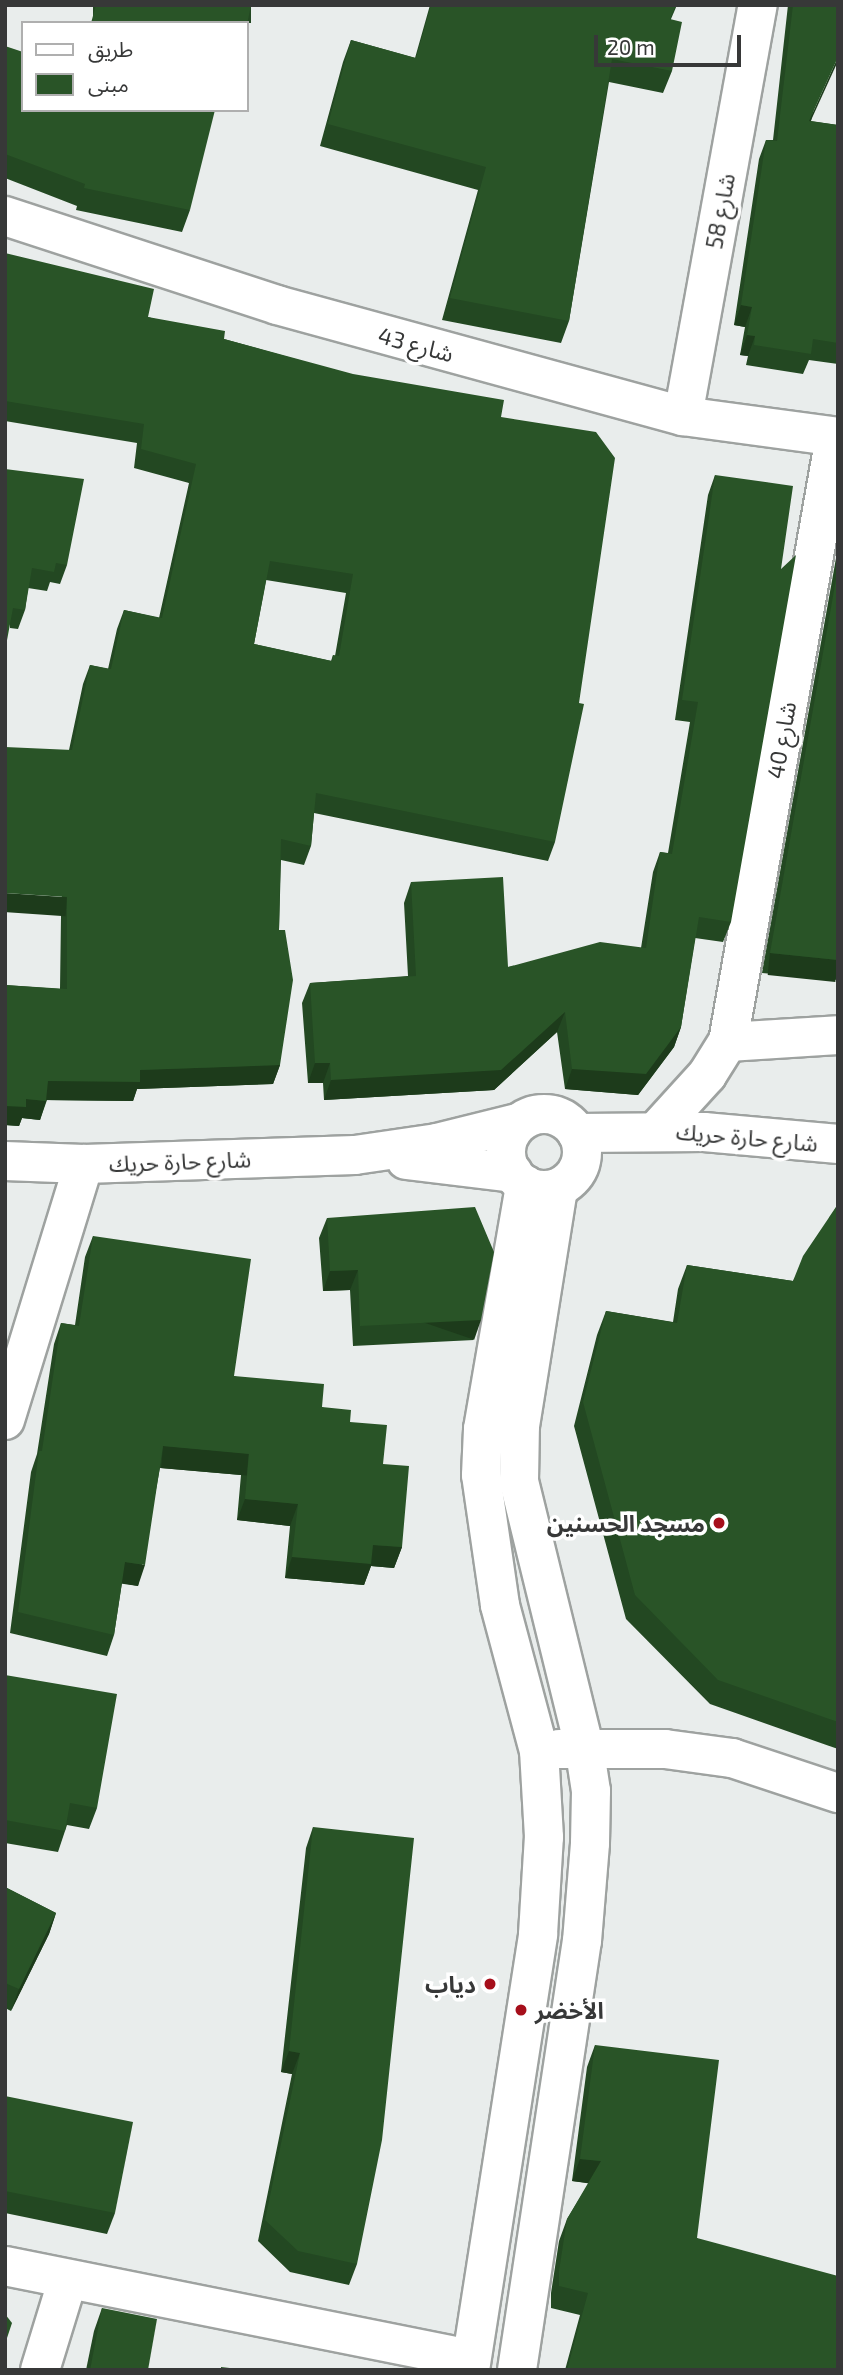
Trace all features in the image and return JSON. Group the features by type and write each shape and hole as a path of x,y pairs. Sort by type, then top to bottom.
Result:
{"street":[{"name":"شارع 58","path":"683,416 758,5"},
{"name":"شارع 43","path":"5,216 277,306 683,416 836,437"},
{"name":"شارع 40","path":"728,1042 836,437"},
{"path":"728,1042 838,1035"},
{"name":"شارع حارة حريك","path":"656,1131 706,1075 728,1042"},
{"path":"517,2370 582,1941 591,1791 584,1746 519,1481 532,1182 506,1148 518,1124 549,1114 565,1118 583,1146 581,1164 572,1178 532,1182"},
{"name":"شارع حارة حريك","path":"5,1161 84,1164 355,1154 437,1143 518,1124"},
{"name":"شارع حارة حريك","path":"577,1133 656,1131 838,1144"},
{"name":"شارع حارة حريك","path":"355,1154 532,1182"},
{"path":"5,1420 84,1164"},
{"path":"5,2266 470,2365 537,1934 544,1837 540,1751 500,1605 481,1475 483,1429 532,1182"},
{"path":"540,1751 584,1746 665,1749 732,1758 838,1793"},
{"path":"40,2370 68,2280"}],"building":[{"path":"96,5 251,5 248,21 92,21"},
{"path":"431,5 676,5 670,19 682,22 672,71 612,59 569,321 450,298 486,167 328,124 351,40 416,58"},
{"path":"793,5 838,5 838,57 809,121 838,125 838,343 813,339 811,354 754,345 755,336 747,335 752,307 741,305 766,140 777,141"},
{"path":"5,46 21,51 21,112 214,112 190,210 84,188 85,184 5,154"},
{"path":"5,253 154,289 148,317 225,331 224,339 353,374 504,400 501,417 596,432 615,458 579,703 584,704 555,842 316,793 311,846 281,839 279,930 285,930 293,980 280,1065 140,1070 140,1082 48,1081 46,1101 26,1099 26,1107 5,1106 5,985 67,989 67,897 5,893 5,747 72,750 90,665 111,669 124,610 162,618 196,464 141,449 144,424 5,401","holes":["270,561 353,574 339,656 333,655 332,661 254,644"]},
{"path":"5,469 84,479 67,565 56,563 54,572 32,568 25,610 13,608 5,651"},
{"path":"715,475 793,486 781,569 796,555 731,922 699,917 681,1027 646,1074 572,1069 565,1012 501,1070 331,1080 330,1063 315,1063 310,983 416,976 411,882 503,877 508,967 600,942 646,948 660,852 672,854 698,702 682,700"},
{"path":"838,568 838,960 770,953"},
{"name":"مسجد الحسنين","path":"838,1204 838,1722 718,1680 635,1595 583,1402 606,1311 677,1323 687,1265 793,1281 803,1256"},
{"path":"475,1207 494,1252 481,1320 360,1326 358,1270 330,1271 327,1218"},
{"path":"93,1236 251,1259 234,1376 324,1384 322,1407 351,1410 350,1422 387,1425 383,1464 409,1466 402,1547 373,1545 371,1564 292,1557 298,1504 245,1499 249,1454 163,1446 145,1565 125,1562 114,1635 18,1612 39,1451 42,1451 61,1323 79,1326"},
{"path":"5,1675 117,1694 97,1808 70,1803 65,1831 5,1820"},
{"path":"313,1827 414,1838 382,2140 357,2264 298,2251 265,2220 300,2053 289,2051"},
{"path":"5,1887 56,1913 19,1989 5,1983"},
{"path":"595,2045 719,2060 697,2238 838,2276 838,2370 567,2370 588,2293 559,2286 559,2271 567,2219 601,2161 580,2159"},
{"path":"5,2096 133,2122 115,2213 5,2191"},
{"path":"102,2308 157,2319 148,2370 90,2370"},
{"path":"5,2314 12,2323 5,2344"},
{"path":"221,2367 247,2370 221,2370"}],"place":[{"name":"مسجد الحسنين","path":"719,1523"},
{"name":"دياب","path":"490,1984"},
{"name":"الأخضر","path":"521,2010"}]}
